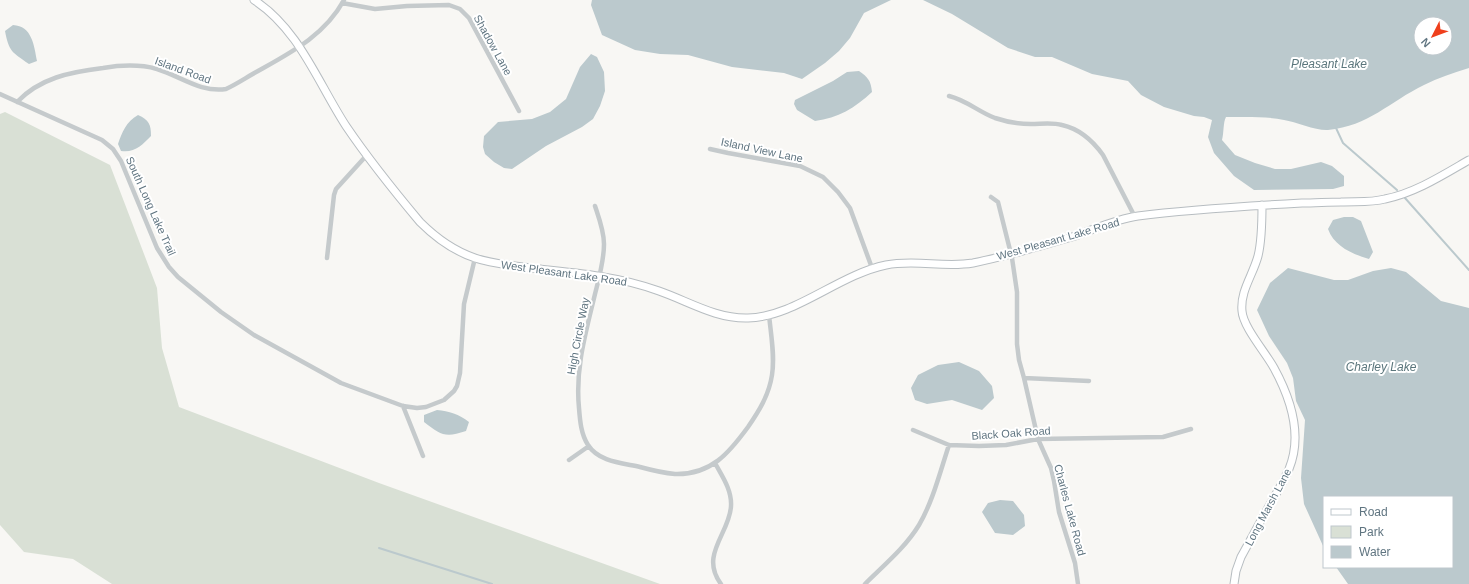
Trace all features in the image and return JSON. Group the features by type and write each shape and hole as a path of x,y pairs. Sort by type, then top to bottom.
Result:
{"street":[{"name":"West Pleasant Lake Road","path":"254,0 265,7 284,25 300,48 328,97 366,156 415,216 428,230 448,245 474,258 500,264 599,276 632,283 653,289 727,316 750,318 769,315 789,308 872,268 912,262 943,264 969,263 1045,245 1135,216 1262,205 1372,201 1387,199 1425,185 1469,160"},
{"name":"Island Road","path":"17,102 39,84 67,73 129,65 145,66 157,69 202,88 218,90 226,89 300,48 317,35 327,24 343,1"},
{"name":"Shadow Lane","path":"343,1 375,9 442,4 454,6 460,9 469,18 519,111"},
{"name":"South Long Lake Trail","path":"0,94 102,140 113,149 121,161 162,258 178,277 221,312 254,335 322,374 361,392 403,406 417,408 439,403 449,396 457,386 460,373 464,304 474,258"},
{"path":"948,96 958,98 984,113 1008,122 1062,125 1080,133 1096,146 1103,155 1135,216"},
{"name":"Island View Lane","path":"710,149 800,166 823,177 838,192 850,208 872,268"},
{"path":"327,258 334,195 336,189 366,156"},
{"name":"Charles Lake Road","path":"991,197 998,202 1011,254 1017,292 1017,344 1019,360 1038,439 1051,468 1060,512 1075,563 1078,584"},
{"name":"Long Marsh Lane","path":"1234,584 1236,571 1241,557 1289,469 1294,451 1295,440 1294,416 1284,388 1272,363 1244,320 1242,311 1244,290 1255,266 1258,255 1261,236 1262,205"},
{"name":"High Circle Way","path":"595,206 601,224 604,255 581,356 578,378 578,395 584,439 598,455 605,459 668,473 686,473 696,471 715,463 729,452 755,417 765,400 772,375 773,361 769,315"},
{"path":"1024,378 1089,381"},
{"path":"403,406 423,456"},
{"name":"Black Oak Road","path":"949,445 991,446 1038,439 1163,437 1191,429"},
{"path":"864,584 904,545 918,526 930,501 949,445 912,430"},
{"path":"569,460 589,446"},
{"path":"715,463 727,487 731,499 730,514 718,540 714,556 714,564 718,581 721,584"}],"green space":[{"path":"5,112 110,165 157,288 162,348 179,407 379,483 660,584 112,584 73,559 24,552 0,525 0,114"}],"water":[{"path":"592,0 891,0 864,13 850,38 839,51 802,79 784,73 732,67 688,55 660,54 635,50 602,35 591,5"},
{"name":"Pleasant Lake","path":"923,0 1469,0 1469,68 1429,82 1355,124 1342,128 1323,130 1289,121 1270,118 1226,117 1222,140 1235,155 1275,169 1291,169 1321,162 1332,166 1344,176 1344,186 1333,189 1254,190 1234,176 1214,153 1208,137 1212,120 1164,107 1141,95 1128,81 1092,74 1052,57 1035,57 1008,48 952,14"},
{"path":"13,25 24,29 31,37 37,61 29,64 15,54 10,48 5,31"},
{"path":"591,54 597,57 604,72 605,91 600,106 593,119 582,127 546,146 512,169 504,168 485,154 483,147 484,136 498,122 532,119 550,112 566,99 580,67"},
{"path":"859,71 865,75 871,85 872,92 853,107 839,115 815,121 797,110 794,104 795,100 833,81 847,72"},
{"path":"138,115 149,123 151,128 151,136 134,150 121,151 118,144 123,131 127,124"},
{"path":"1344,217 1353,217 1361,221 1373,252 1369,259 1350,252 1339,245 1331,235 1328,229 1333,220"},
{"name":"Charley Lake","path":"1288,268 1334,280 1348,280 1373,271 1391,268 1406,272 1441,301 1469,308 1469,584 1348,584 1337,568 1453,568 1453,496 1323,496 1323,546 1304,504 1301,478 1305,420 1296,401 1293,378 1287,363 1269,336 1257,310 1270,283"},
{"path":"959,362 979,371 992,386 994,398 982,410 952,400 927,404 915,400 911,388 918,375 938,365"},
{"path":"437,410 454,413 465,419 469,422 466,431 448,435 435,430 424,422 424,415"},
{"path":"1000,500 1013,501 1024,515 1025,526 1013,535 995,533 982,512 988,503"}],"waterway":[{"path":"1336,128 1343,143 1397,190"},
{"path":"1405,198 1469,270"},
{"path":"379,548 492,584"}]}
